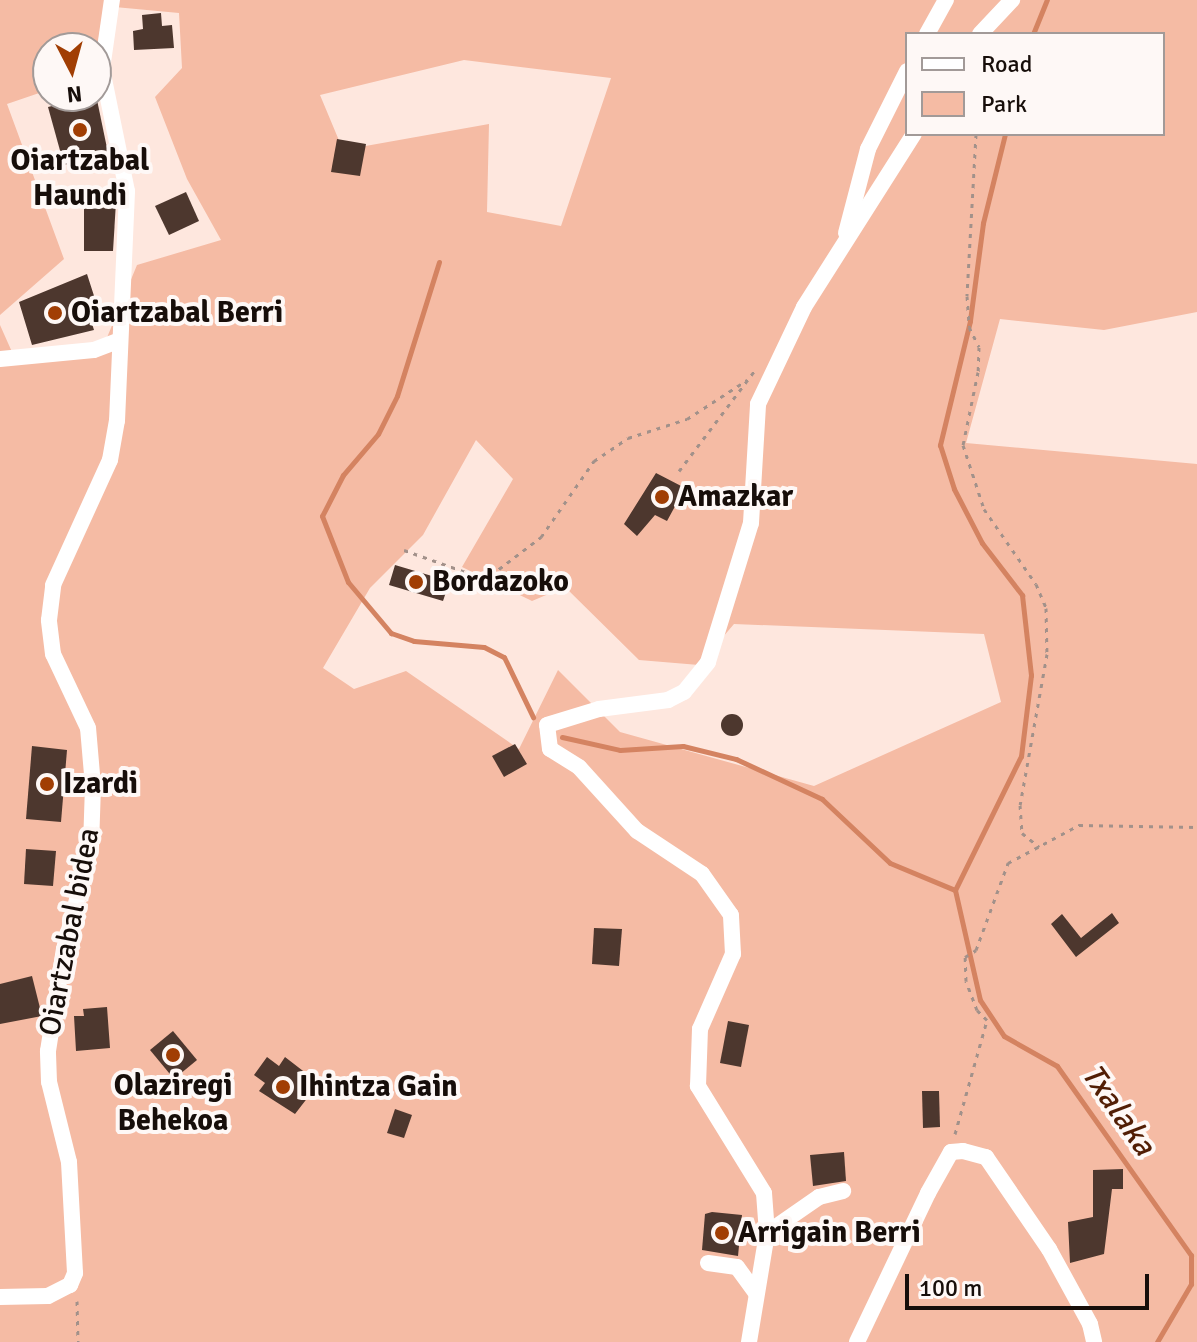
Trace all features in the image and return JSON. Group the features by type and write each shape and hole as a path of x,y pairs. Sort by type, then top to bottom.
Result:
{"street":[{"name":"Oiartzabal bidea","path":"75,1273 69,1162 49,1082 48,1051 64,949 91,846 93,786 88,728 53,654 49,620 53,585 110,460 127,191 102,69 112,0"},
{"path":"928,32 946,0"},
{"path":"982,32 1012,0"},
{"path":"842,248 868,149 905,75"},
{"path":"749,1342 767,1233 764,1193 698,1086 700,1029 733,954 731,915 702,874 637,831 579,767 550,749 547,725 599,709 668,700 684,692 708,662 751,523 752,445 758,404 773,366 913,136"},
{"path":"0,359 94,350 118,341"},
{"path":"857,1342 946,1161 951,1152 963,1151 986,1157 1049,1249 1090,1324 1094,1342"},
{"path":"767,1233 819,1197 843,1191"},
{"path":"708,1263 737,1267 756,1293"},
{"path":"0,1297 48,1296 70,1285 75,1273"}],"path":[{"path":"976,136 967,296 969,327 979,347 978,372 963,445 984,509 1036,584 1046,608 1047,654 1020,805 1022,833 1039,847"},
{"path":"679,471 759,365 773,366"},
{"path":"404,550 477,576 491,575 541,537 594,461 628,438 687,419 747,380"},
{"path":"946,1161 987,1020 977,1010 966,981 965,957 972,955 1008,863 1079,825 1197,827"},
{"path":"75,1273 78,1342"}],"green space":[{"path":"0,0 1197,0 1197,312 1104,330 1000,319 966,443 1197,464 1197,1342 0,1342 0,325 16,361 101,352 137,265 221,240 187,179 155,97 182,68 179,13 104,6 100,32 32,32 32,95 7,104 64,259 0,315","holes":["464,60 611,78 561,226 487,212 489,124 343,150 320,95","476,440 513,479 462,567 532,601 565,587 639,660 699,665 734,624 984,634 1001,702 814,786 620,732 558,670 519,749 406,671 354,689 323,668 370,588 423,535"]}],"building":[{"path":"161,13 162,26 172,25 174,48 134,50 133,31 143,29 142,15"},
{"name":"Oiartzabal Haundi","path":"49,112 100,112 108,153 64,165"},
{"path":"337,139 366,144 360,176 331,172"},
{"path":"186,192 199,221 169,235 155,206"},
{"path":"84,202 116,202 113,251 84,251"},
{"name":"Oiartzabal Berri","path":"87,274 96,302 87,308 94,330 32,345 19,302"},
{"name":"Amazkar","path":"656,473 685,488 667,521 655,515 637,536 624,524"},
{"name":"Bordazoko","path":"395,565 442,579 440,587 447,589 443,601 389,585"},
{"path":"732,714 740,717 743,725 740,733 732,736 724,733 721,725 724,717"},
{"path":"515,744 527,764 504,777 492,756"},
{"name":"Izardi","path":"32,746 67,750 61,822 26,819"},
{"path":"26,849 56,851 53,886 24,884"},
{"path":"1112,913 1119,923 1076,957 1051,924 1062,914 1081,938"},
{"path":"594,928 622,929 619,966 592,964"},
{"path":"32,976 42,1016 0,1024 0,984"},
{"path":"107,1007 110,1048 76,1051 74,1016 84,1016 83,1009"},
{"path":"728,1021 749,1025 741,1067 720,1063"},
{"name":"Olaziregi Behekoa","path":"173,1031 197,1060 174,1079 150,1050"},
{"name":"Ihintza Gain","path":"267,1057 279,1066 285,1057 307,1074 300,1083 312,1092 295,1114 259,1091 265,1083 254,1075"},
{"path":"922,1091 939,1091 940,1127 923,1128"},
{"path":"395,1109 412,1115 404,1138 387,1133"},
{"path":"844,1152 846,1181 813,1186 810,1155"},
{"path":"1123,1169 1123,1189 1112,1189 1104,1254 1070,1263 1068,1222 1093,1217 1093,1170"},
{"name":"Arrigain Berri","path":"705,1214 742,1215 738,1256 702,1250"}],"waterway":[{"path":"1034,32 1047,0"},
{"name":"Txalaka","path":"1005,136 983,223 970,321 940,445 954,489 982,543 1022,595 1031,675 1021,756 955,890 980,1000 1004,1036 1057,1066 1191,1255 1191,1284 1157,1342"},
{"path":"439,262 397,396 378,434 343,475 322,516 348,582 391,633 414,641 484,647 504,657 533,717"},
{"path":"562,737 620,750 683,746 736,759 822,799 890,863 955,890"}],"place":[{"name":"Oiartzabal Haundi","path":"80,130"},
{"name":"Oiartzabal Berri","path":"55,313"},
{"name":"Amazkar","path":"662,497"},
{"name":"Bordazoko","path":"416,582"},
{"name":"Izardi","path":"47,784"},
{"name":"Olaziregi Behekoa","path":"173,1055"},
{"name":"Ihintza Gain","path":"283,1087"},
{"name":"Arrigain Berri","path":"722,1233"}]}
